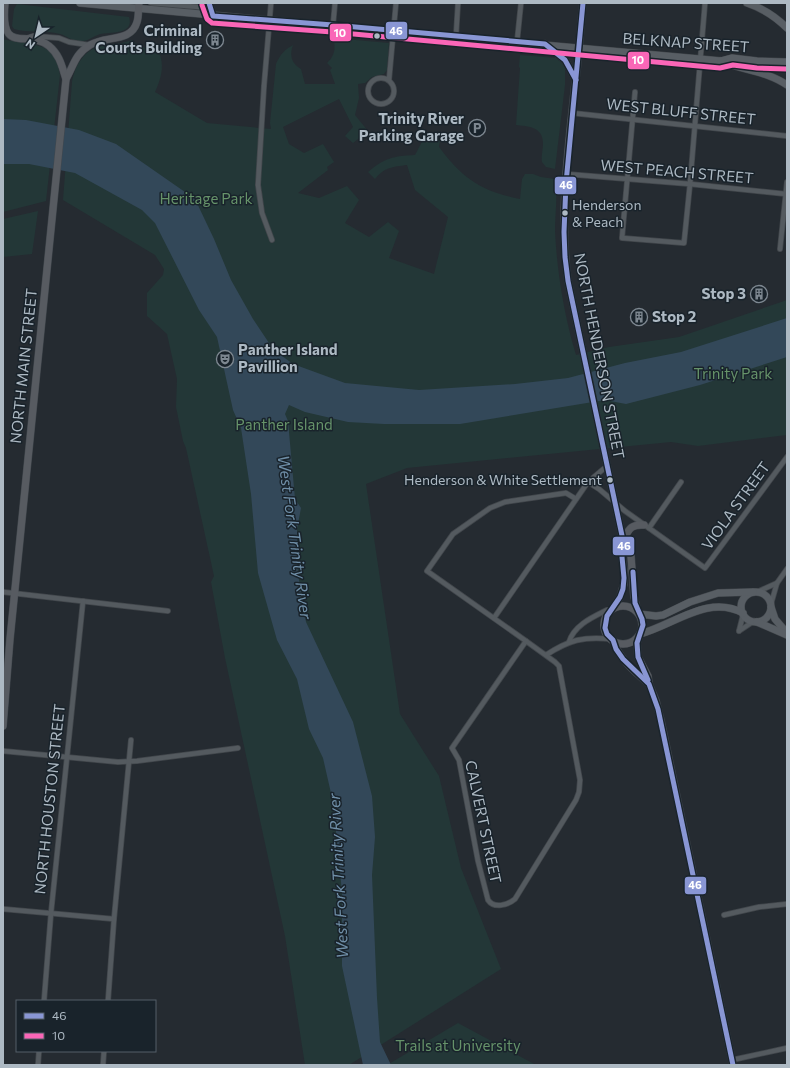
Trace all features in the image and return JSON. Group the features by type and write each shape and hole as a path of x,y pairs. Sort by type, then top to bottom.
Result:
{"main road":[{"path":"5,3 4,20 8,34 14,38 45,44 53,50 60,59 66,80"},
{"name":"BELKNAP STREET","path":"80,3 139,6 213,16 393,30 721,61 732,58 787,62"},
{"name":"NORTH HENDERSON STREET","path":"583,3 581,48 572,113 566,174 564,208 565,247 568,281 623,542 622,557 624,584 620,597 612,609"},
{"path":"747,3 768,12 787,28"},
{"path":"209,4 213,16"},
{"path":"66,80 76,58 89,45 103,39 124,36 131,33 137,23 139,6"},
{"path":"545,44 565,60 576,80"},
{"path":"721,61 765,74 787,85"},
{"name":"NORTH MAIN STREET","path":"3,726 66,80"},
{"path":"623,542 632,526 638,524 646,526"},
{"name":"NORTH HENDERSON STREET","path":"623,542 631,556 634,595 638,613"},
{"path":"638,613 656,616 663,615 690,602 718,593 755,592 766,596 771,605 775,619 787,634"},
{"path":"743,614 741,605 743,600 746,596 755,592"},
{"path":"755,622 766,618 769,614 771,605"},
{"path":"649,684 623,659 607,634 604,622 612,609 629,606 638,613 642,619 643,625 637,643 638,657 648,676 649,684 656,701 661,721 733,1063"},
{"path":"612,640 620,644 626,644 634,641 640,635 708,607 728,607 743,614 746,618 787,634"}],"street":[{"path":"151,3 199,7 209,4"},
{"path":"271,3 258,179 259,199 262,213 272,240"},
{"path":"334,25 335,3"},
{"path":"389,80 380,78 372,82 368,90 369,95 374,102 383,104 391,100 393,97 394,88 389,80 396,3"},
{"path":"456,36 458,3"},
{"path":"517,42 521,3"},
{"path":"635,92 622,238 684,243 705,3"},
{"path":"24,40 33,36 59,38 68,42 89,45"},
{"name":"WEST BLUFF STREET","path":"572,113 787,136"},
{"name":"WEST PEACH STREET","path":"566,174 690,184 786,194"},
{"path":"780,249 787,182"},
{"name":"VIOLA STREET","path":"646,526 705,568 787,457"},
{"path":"494,618 588,482 607,466"},
{"path":"588,482 646,526 681,482"},
{"name":"CALVERT STREET","path":"526,641 452,748 459,760 478,861 488,900 489,903 496,905 515,899 578,796 580,780 559,666 546,655 427,571 453,534 490,508 505,502 566,493 576,499"},
{"path":"771,605 777,582 787,569"},
{"path":"755,592 777,582"},
{"path":"3,592 168,611"},
{"name":"NORTH HOUSTON STREET","path":"44,1000 51,913 83,601"},
{"path":"569,642 571,635 586,621 612,609"},
{"path":"743,614 739,631 755,622"},
{"path":"546,655 569,642 591,638 612,640"},
{"path":"108,1000 114,919 131,740"},
{"path":"3,751 129,762 238,748"},
{"path":"724,915 759,907 787,904"},
{"path":"3,909 114,919"},
{"path":"733,1063 787,1048"},
{"path":"38,1065 39,1052"},
{"path":"103,1065 104,1052"}],"green space":[{"path":"17,4 129,17 130,23 125,30 120,32 100,34 85,41 75,41 63,35 54,33 14,29 12,26 14,9"},
{"name":"Panther Island","path":"333,38 389,43 387,70 384,74 372,77 365,83 358,84 359,98 355,115 368,131 353,143 345,136 353,127 339,99 283,127 289,144 304,153 323,144 334,162 327,167 328,170 298,193 319,198 347,186 359,200 345,223 369,237 388,222 399,231 389,258 434,274 448,217 415,190 407,165 389,168 375,179 368,172 379,164 390,159 401,156 415,155 425,136 440,140 439,147 456,168 474,182 506,196 520,199 522,179 525,174 533,174 555,179 555,231 557,262 565,309 576,355 609,347 679,337 787,300 787,435 698,446 671,442 407,468 366,484 400,714 439,776 461,868 501,969 349,1065 305,1065 285,936 225,658 211,582 214,576 176,407 177,379 167,334 147,316 147,293 163,275 164,269 155,255 63,200 72,82 78,64 85,54 90,51 102,46 132,40 140,47 157,49 160,54 162,71 155,92 207,123 271,129 270,123 276,64 281,55 293,45 291,56 295,65 301,69 305,84 335,84 330,70 332,68 327,63 332,57 334,51"},
{"path":"3,39 32,44 47,49 53,55 57,63 60,75 46,201 3,212"},
{"path":"520,55 556,58 565,68 565,85 555,169 546,167 542,162 543,143 538,131 534,128 516,125"},
{"path":"38,211 32,254 3,257 3,219"},
{"name":"Trails at University","path":"458,1023 536,1065 387,1065"}],"water":[{"name":"West Fork Trinity River","path":"3,119 26,120 79,130 116,144 195,199 231,280 253,319 269,343 282,356 293,364 345,383 419,390 515,384 568,378 625,363 681,352 787,318 787,357 700,385 626,404 605,400 460,424 384,424 348,422 305,412 289,405 285,414 288,421 295,499 301,508 297,529 297,565 306,622 353,722 372,796 375,837 372,875 380,1042 391,1065 363,1065 342,966 342,892 333,802 323,758 309,729 297,679 277,640 258,573 251,494 241,428 233,410 217,337 199,310 155,223 142,210 75,173 29,164 3,164"}],"transit line":[{"name":"46","path":"209,3 213,16 545,44 565,60 576,80"},
{"name":"46","path":"583,3 566,183 564,232 568,281 624,545 622,557 624,578 623,589 620,597 607,616 605,628 607,634 613,640 616,649 623,659 649,684 658,709 733,1065"},
{"name":"10","path":"202,5 207,19 212,23 332,32 720,68 733,65 757,68 787,69"},
{"name":"46","path":"633,572 635,603 643,625 637,643 638,657 648,680"}],"place":[{"name":"Criminal Courts Building","path":"215,40"},
{"name":"Trinity River Parking Garage","path":"477,128"},
{"name":"Henderson & Peach","path":"565,213"},
{"name":"Stop 3","path":"759,294"},
{"name":"Stop 2","path":"639,317"},
{"name":"Panther Island Pavillion","path":"225,359"},
{"name":"Henderson & White Settlement","path":"610,480"}],"park label":[{"name":"Heritage Park","path":"206,199"},
{"name":"Trinity Park","path":"733,374"}]}
